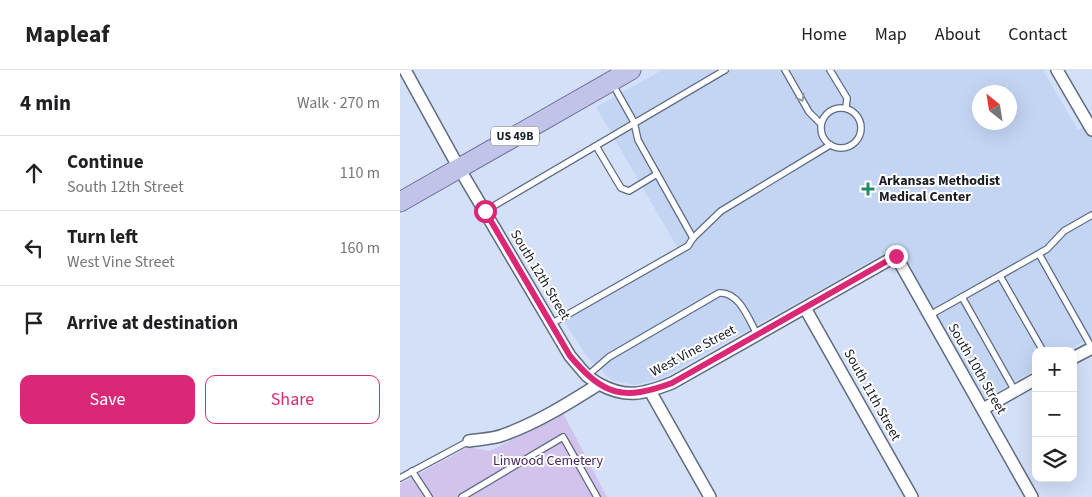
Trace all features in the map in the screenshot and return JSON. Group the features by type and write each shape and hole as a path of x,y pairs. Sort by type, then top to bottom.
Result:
{"main road":[{"name":"US 49B","path":"400,202 631,70"}],"street":[{"name":"South 12th Street","path":"405,70 570,356 587,376 599,384"},
{"path":"1057,70 1088,113 1092,130"},
{"name":"West Vine Street","path":"599,384 614,392 630,394 650,391 672,383 896,256"},
{"name":"South 10th Street","path":"896,256 1032,497"},
{"name":"South 11th Street","path":"805,308 912,497"},
{"path":"1077,356 1092,348"},
{"path":"983,408 1032,381"},
{"path":"469,441 501,436 525,426 599,384"},
{"path":"650,391 710,497"}],"lane":[{"path":"485,211 725,70"},
{"path":"785,70 809,112 821,124"},
{"path":"830,70 847,98 846,108"},
{"path":"611,82 634,122 638,140 693,238"},
{"path":"835,108 846,108 855,113 859,118 861,125 858,138 854,143 843,148 830,145 822,135 821,124 824,116 835,108"},
{"path":"551,324 688,246 693,238 721,211 830,145"},
{"path":"596,146 621,188 629,191 658,174"},
{"path":"930,316 1039,254 1047,249 1064,231 1092,215"},
{"path":"1039,254 1092,348"},
{"path":"1000,276 1041,347"},
{"path":"587,376 609,357 720,293 726,292 734,296 757,334"},
{"path":"962,297 1015,391"},
{"path":"462,497 563,437 597,497"},
{"path":"400,478 469,441"},
{"path":"412,472 429,497"}],"shaded area":[{"name":"Arkansas Methodist Medical Center","path":"662,70 1043,70 1078,130 1092,122 1092,337 1074,347 1032,347 1032,371 983,400 895,248 662,378 635,385 611,380 587,357 564,321 680,252 596,107"}],"green space":[{"name":"Linwood Cemetery","path":"563,413 607,497 400,497 400,484 468,447 490,451"}],"place":[{"name":"Arkansas Methodist Medical Center","path":"868,189"}],"route":[{"path":"485,211 570,356 587,376 599,384 614,392 630,394 650,391 672,383 896,256"}]}
